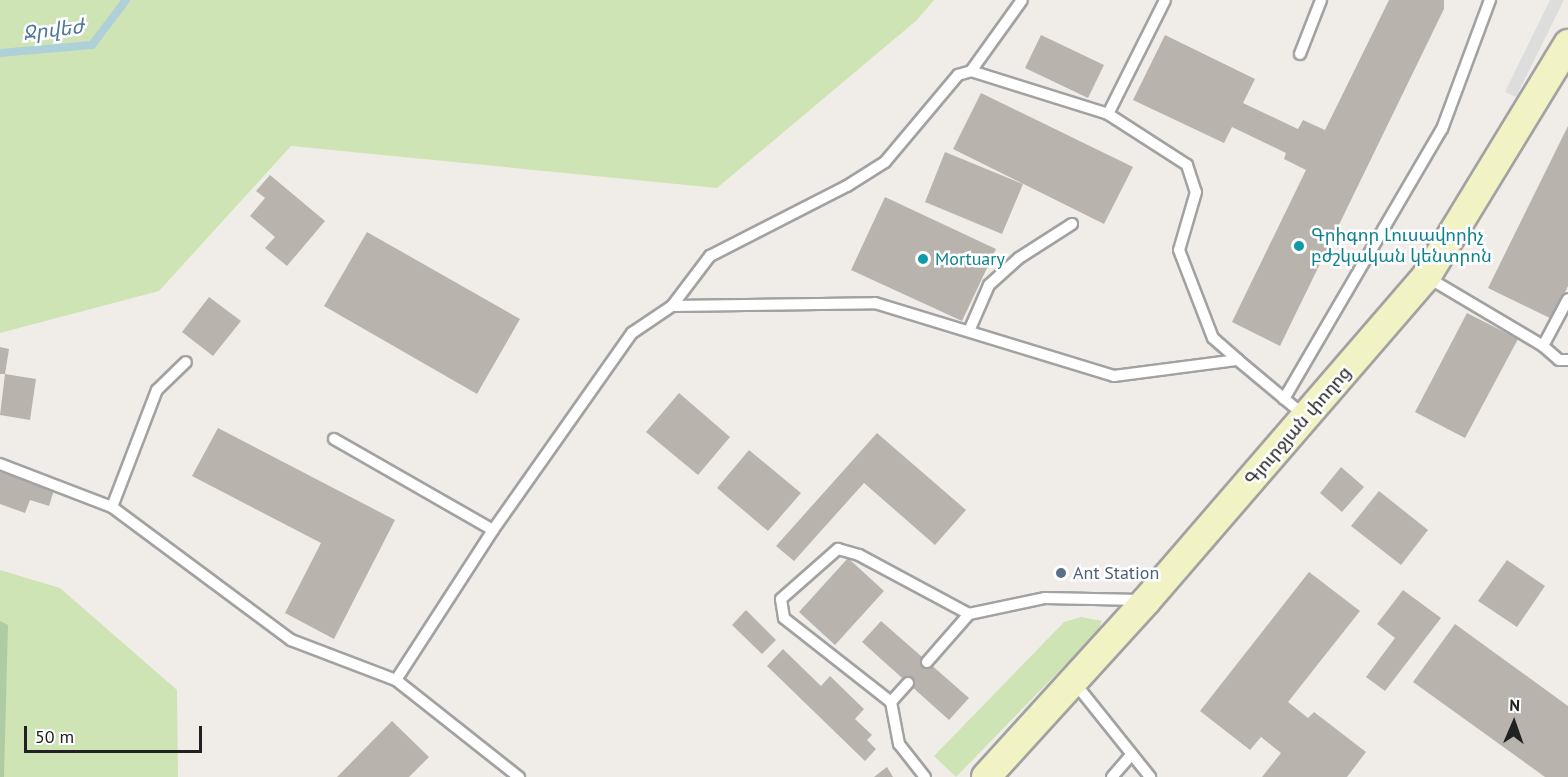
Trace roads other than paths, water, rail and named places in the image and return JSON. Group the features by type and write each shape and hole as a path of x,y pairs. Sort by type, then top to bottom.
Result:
{"main road":[{"name":"Գյուրջյան փողոց","path":"986,777 1147,600 1295,408 1426,277 1568,44"}],"lane":[{"path":"971,71 1022,0"},
{"path":"1108,114 1165,0"},
{"path":"1300,54 1321,0"},
{"path":"396,680 493,530 632,333 672,306 710,256 846,186 885,162 958,75 971,71 1108,114 1187,165 1196,192 1179,250 1213,338 1295,408 1442,129 1490,0"},
{"path":"969,331 989,285 1019,258 1072,224"},
{"path":"1426,277 1543,346 1559,360 1568,360"},
{"path":"1543,346 1568,299"},
{"path":"672,306 875,303 1114,376 1238,360"},
{"path":"112,507 157,390 186,362"},
{"path":"334,439 493,530"},
{"path":"0,464 112,507 291,640 396,680 519,777"},
{"path":"925,777 899,744 891,702 784,618 781,599 837,549 859,555 969,614"},
{"path":"927,662 969,614 1046,598 1147,600"},
{"path":"1074,682 1150,777"},
{"path":"891,702 908,683"},
{"path":"1112,777 1132,754"}],"waterway":[{"name":"Ջրվեժ","path":"0,53 92,45 126,0"}],"place":[{"name":"Գրիգոր Լուսավորիչ բժշկական կենտրոն","path":"1299,246"},
{"name":"Mortuary","path":"923,259"},
{"name":"Ant Station","path":"1061,573"}]}
